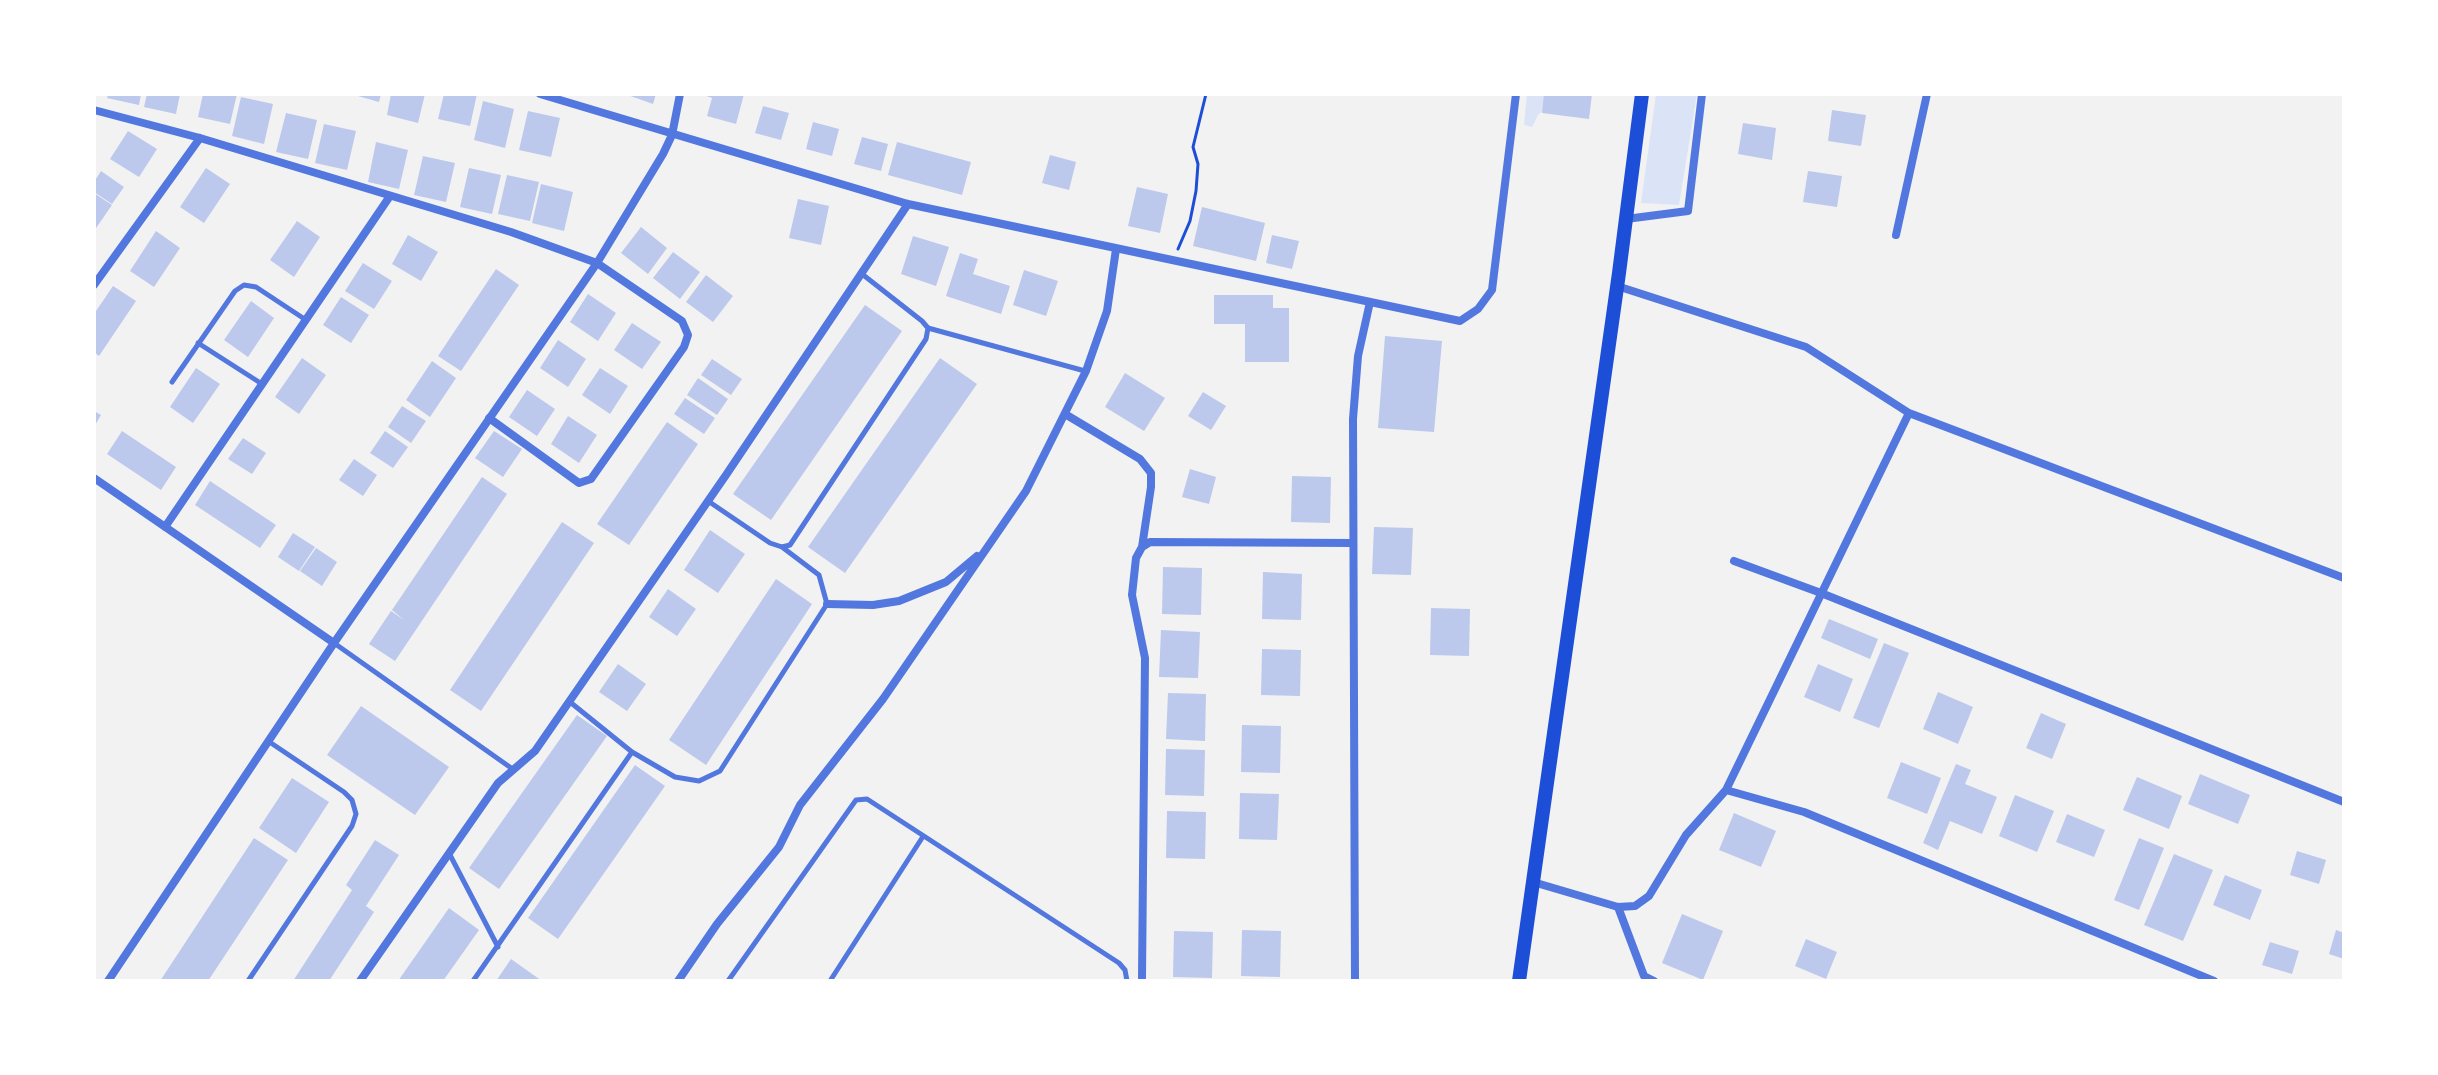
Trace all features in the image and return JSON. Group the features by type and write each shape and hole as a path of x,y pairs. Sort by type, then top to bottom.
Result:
{"main road":[{"path":"1519,981 1642,94"}],"street":[{"path":"540,94 908,204 1460,321 1478,309 1492,290 1516,94"},
{"path":"113,979 334,643 597,263 672,135 680,94"},
{"path":"1626,219 1688,211 1702,94"},
{"path":"1896,235 1927,94"},
{"path":"94,110 200,138 511,232 597,263 682,321 688,335 684,347 591,479 579,483 489,418"},
{"path":"94,285 200,138"},
{"path":"165,527 390,196"},
{"path":"360,981 498,783 535,751 908,204"},
{"path":"678,981 717,924 779,847 800,805 883,699 1026,491 1086,371 1107,311 1116,249"},
{"path":"1617,286 1806,347 1909,413 2344,578"},
{"path":"1355,981 1353,419 1362,327 1370,302"},
{"path":"1533,882 1618,907 1635,906 1649,896 1686,835 1726,790 1909,413"},
{"path":"1065,414 1140,459 1151,473 1142,547 1136,558 1132,595 1145,658 1142,978"},
{"path":"94,478 334,643"},
{"path":"1142,547 1159,541 1353,543"},
{"path":"827,604 873,605 899,601 946,582 984,550"},
{"path":"1734,561 2344,802"},
{"path":"1726,790 1804,812 2214,981"},
{"path":"1618,907 1644,976 1654,981"}],"lane":[{"path":"862,274 916,315 928,328 1086,371"},
{"path":"172,382 235,291 244,285 256,287 307,320"},
{"path":"782,547 790,545 926,339 928,328"},
{"path":"198,343 263,385"},
{"path":"569,702 632,752 675,777 699,781 720,771 827,604 819,575 782,547 770,543 708,501"},
{"path":"334,643 515,771"},
{"path":"248,981 352,826 356,814 352,800 344,792 268,741"},
{"path":"473,981 632,752"},
{"path":"728,981 856,800 867,799 922,838 1119,963 1125,970 1127,981"},
{"path":"830,981 922,838"},
{"path":"449,853 498,947"}],"path":[{"path":"1171,260 1180,246 1193,206 1198,164 1193,147 1207,94 1196,94"}],"shaded area":[{"path":"1527,94 1561,94 1538,115 1532,127 1524,125"},
{"path":"1656,94 1697,94 1679,205 1641,203"}],"building":[{"path":"108,94 141,94 139,105 107,98"},
{"path":"147,94 180,94 176,114 144,107"},
{"path":"203,94 237,94 230,124 198,117"},
{"path":"351,94 381,94 379,102"},
{"path":"391,94 425,94 418,123 387,115"},
{"path":"444,94 477,94 470,126 438,119"},
{"path":"625,94 656,94 653,104"},
{"path":"701,94 744,94 736,124 707,116 712,98"},
{"path":"1544,94 1592,94 1589,119 1542,113"},
{"path":"241,97 273,104 264,144 232,136"},
{"path":"483,101 514,109 505,148 474,140"},
{"path":"763,106 789,113 781,140 755,133"},
{"path":"1832,110 1866,115 1861,146 1828,141"},
{"path":"528,111 560,118 551,157 519,150"},
{"path":"286,113 317,120 308,159 276,152"},
{"path":"813,122 839,129 832,156 806,149"},
{"path":"1743,123 1776,128 1772,160 1738,154"},
{"path":"324,124 356,131 347,170 315,163"},
{"path":"128,131 157,149 139,177 110,159"},
{"path":"862,137 888,144 881,171 854,164"},
{"path":"376,142 408,150 399,189 368,182"},
{"path":"897,142 971,162 962,195 888,175"},
{"path":"1050,155 1076,162 1069,190 1042,183"},
{"path":"423,156 455,163 446,202 414,195"},
{"path":"206,168 230,184 204,223 180,207"},
{"path":"469,168 501,175 492,214 460,207"},
{"path":"101,171 124,187 112,204 94,192 94,182"},
{"path":"1808,171 1842,176 1837,207 1803,202"},
{"path":"507,175 539,182 530,221 498,214"},
{"path":"541,184 573,192 564,231 532,223"},
{"path":"1137,187 1168,194 1160,233 1128,226"},
{"path":"94,193 112,205 94,231"},
{"path":"798,199 829,206 821,245 789,238"},
{"path":"1202,207 1265,223 1256,261 1193,246"},
{"path":"297,221 320,237 294,277 270,260"},
{"path":"641,227 667,248 648,274 621,253"},
{"path":"156,231 180,248 154,287 130,271"},
{"path":"408,235 438,252 421,281 392,264"},
{"path":"1272,235 1299,241 1292,269 1266,263"},
{"path":"913,236 949,247 936,286 901,274"},
{"path":"673,252 700,272 680,299 653,278"},
{"path":"960,253 978,259 973,274 1010,286 1001,314 946,296"},
{"path":"363,263 392,281 374,309 345,291"},
{"path":"496,269 519,285 461,371 438,356"},
{"path":"1024,270 1058,281 1046,316 1013,305"},
{"path":"706,275 733,296 713,322 686,302"},
{"path":"113,286 136,301 99,356 94,352 94,314"},
{"path":"588,294 616,313 598,341 570,322"},
{"path":"1214,295 1273,295 1273,308 1289,308 1289,362 1245,362 1245,324 1214,324"},
{"path":"341,297 369,315 351,343 323,325"},
{"path":"251,301 274,318 248,357 224,340"},
{"path":"865,305 902,331 771,520 733,494"},
{"path":"632,323 661,342 642,369 614,350"},
{"path":"1385,336 1442,341 1434,432 1378,428"},
{"path":"558,340 586,359 568,387 540,368"},
{"path":"302,358 326,375 299,414 275,397"},
{"path":"940,358 977,384 845,573 808,547"},
{"path":"712,359 742,379 731,395 701,375"},
{"path":"432,361 456,378 430,417 406,400"},
{"path":"196,368 220,384 193,423 170,407"},
{"path":"600,368 628,386 610,414 582,395"},
{"path":"1125,373 1165,398 1144,431 1105,407"},
{"path":"698,378 728,399 717,415 687,395"},
{"path":"527,390 555,409 537,436 509,417"},
{"path":"1203,392 1226,406 1211,430 1188,416"},
{"path":"685,398 715,418 704,434 674,414"},
{"path":"402,406 426,421 411,443 388,427"},
{"path":"94,411 101,415 94,427"},
{"path":"568,416 597,435 579,463 551,444"},
{"path":"667,422 698,444 629,545 597,524"},
{"path":"122,431 176,467 161,490 107,454"},
{"path":"385,431 408,447 393,468 370,453"},
{"path":"494,431 522,449 503,477 475,458"},
{"path":"243,438 266,453 252,474 228,459"},
{"path":"354,459 377,475 363,496 339,480"},
{"path":"1190,469 1216,477 1209,504 1182,497"},
{"path":"1292,476 1331,477 1330,523 1291,522"},
{"path":"482,477 507,494 395,661 369,644 391,611 404,620 392,610"},
{"path":"210,481 276,525 260,548 195,505"},
{"path":"562,522 594,543 481,711 450,690"},
{"path":"1374,527 1413,528 1411,575 1372,574"},
{"path":"710,530 745,554 718,593 684,570"},
{"path":"293,533 315,547 299,571 278,557"},
{"path":"316,548 337,562 322,586 300,571"},
{"path":"1163,567 1202,568 1201,615 1162,614"},
{"path":"1263,572 1302,574 1301,620 1262,619"},
{"path":"776,579 812,604 706,765 669,740"},
{"path":"668,589 696,609 677,636 649,617"},
{"path":"1431,608 1470,609 1469,656 1430,655"},
{"path":"1829,619 1878,639 1870,659 1821,638"},
{"path":"1161,630 1200,632 1198,678 1159,677"},
{"path":"1884,643 1909,653 1879,728 1853,718"},
{"path":"1262,649 1301,650 1300,696 1261,695"},
{"path":"618,664 646,684 627,711 599,692"},
{"path":"1818,664 1853,679 1840,712 1804,697"},
{"path":"1938,692 1973,707 1958,744 1923,729"},
{"path":"1168,693 1206,694 1205,741 1166,739"},
{"path":"361,706 449,767 415,815 327,755"},
{"path":"2041,713 2066,724 2052,759 2026,748"},
{"path":"577,715 607,736 499,889 469,868"},
{"path":"1242,725 1281,726 1280,773 1241,772"},
{"path":"1166,749 1205,750 1204,796 1165,795"},
{"path":"1901,762 1941,778 1927,814 1887,798"},
{"path":"1956,764 1971,770 1965,784 1997,797 1982,834 1950,821 1938,850 1923,843"},
{"path":"635,765 665,786 558,939 528,918"},
{"path":"2200,774 2250,795 2238,824 2188,804"},
{"path":"2137,777 2182,796 2169,829 2123,810"},
{"path":"292,778 329,802 296,853 259,828"},
{"path":"1240,793 1279,794 1277,840 1239,839"},
{"path":"2015,795 2054,811 2037,852 1999,836"},
{"path":"1167,811 1206,812 1205,859 1166,858"},
{"path":"1734,813 1776,831 1761,867 1719,850"},
{"path":"2067,814 2105,830 2094,857 2056,842"},
{"path":"254,838 288,860 208,981 160,981"},
{"path":"2139,838 2164,848 2139,910 2114,900"},
{"path":"375,840 399,855 366,906 374,912 329,981 293,981 352,890 346,885"},
{"path":"2297,851 2326,860 2319,884 2290,875"},
{"path":"2174,854 2213,870 2183,941 2144,925"},
{"path":"2225,875 2262,890 2250,920 2213,905"},
{"path":"449,908 479,930 443,981 398,981"},
{"path":"1682,914 1723,931 1703,980 1662,963"},
{"path":"1242,930 1281,931 1280,977 1241,976"},
{"path":"2336,930 2344,933 2344,959 2329,954"},
{"path":"1174,931 1213,932 1212,978 1173,977"},
{"path":"1806,939 1837,952 1826,979 1795,966"},
{"path":"2270,942 2299,951 2292,974 2262,965"},
{"path":"511,959 542,981 496,981"}]}
